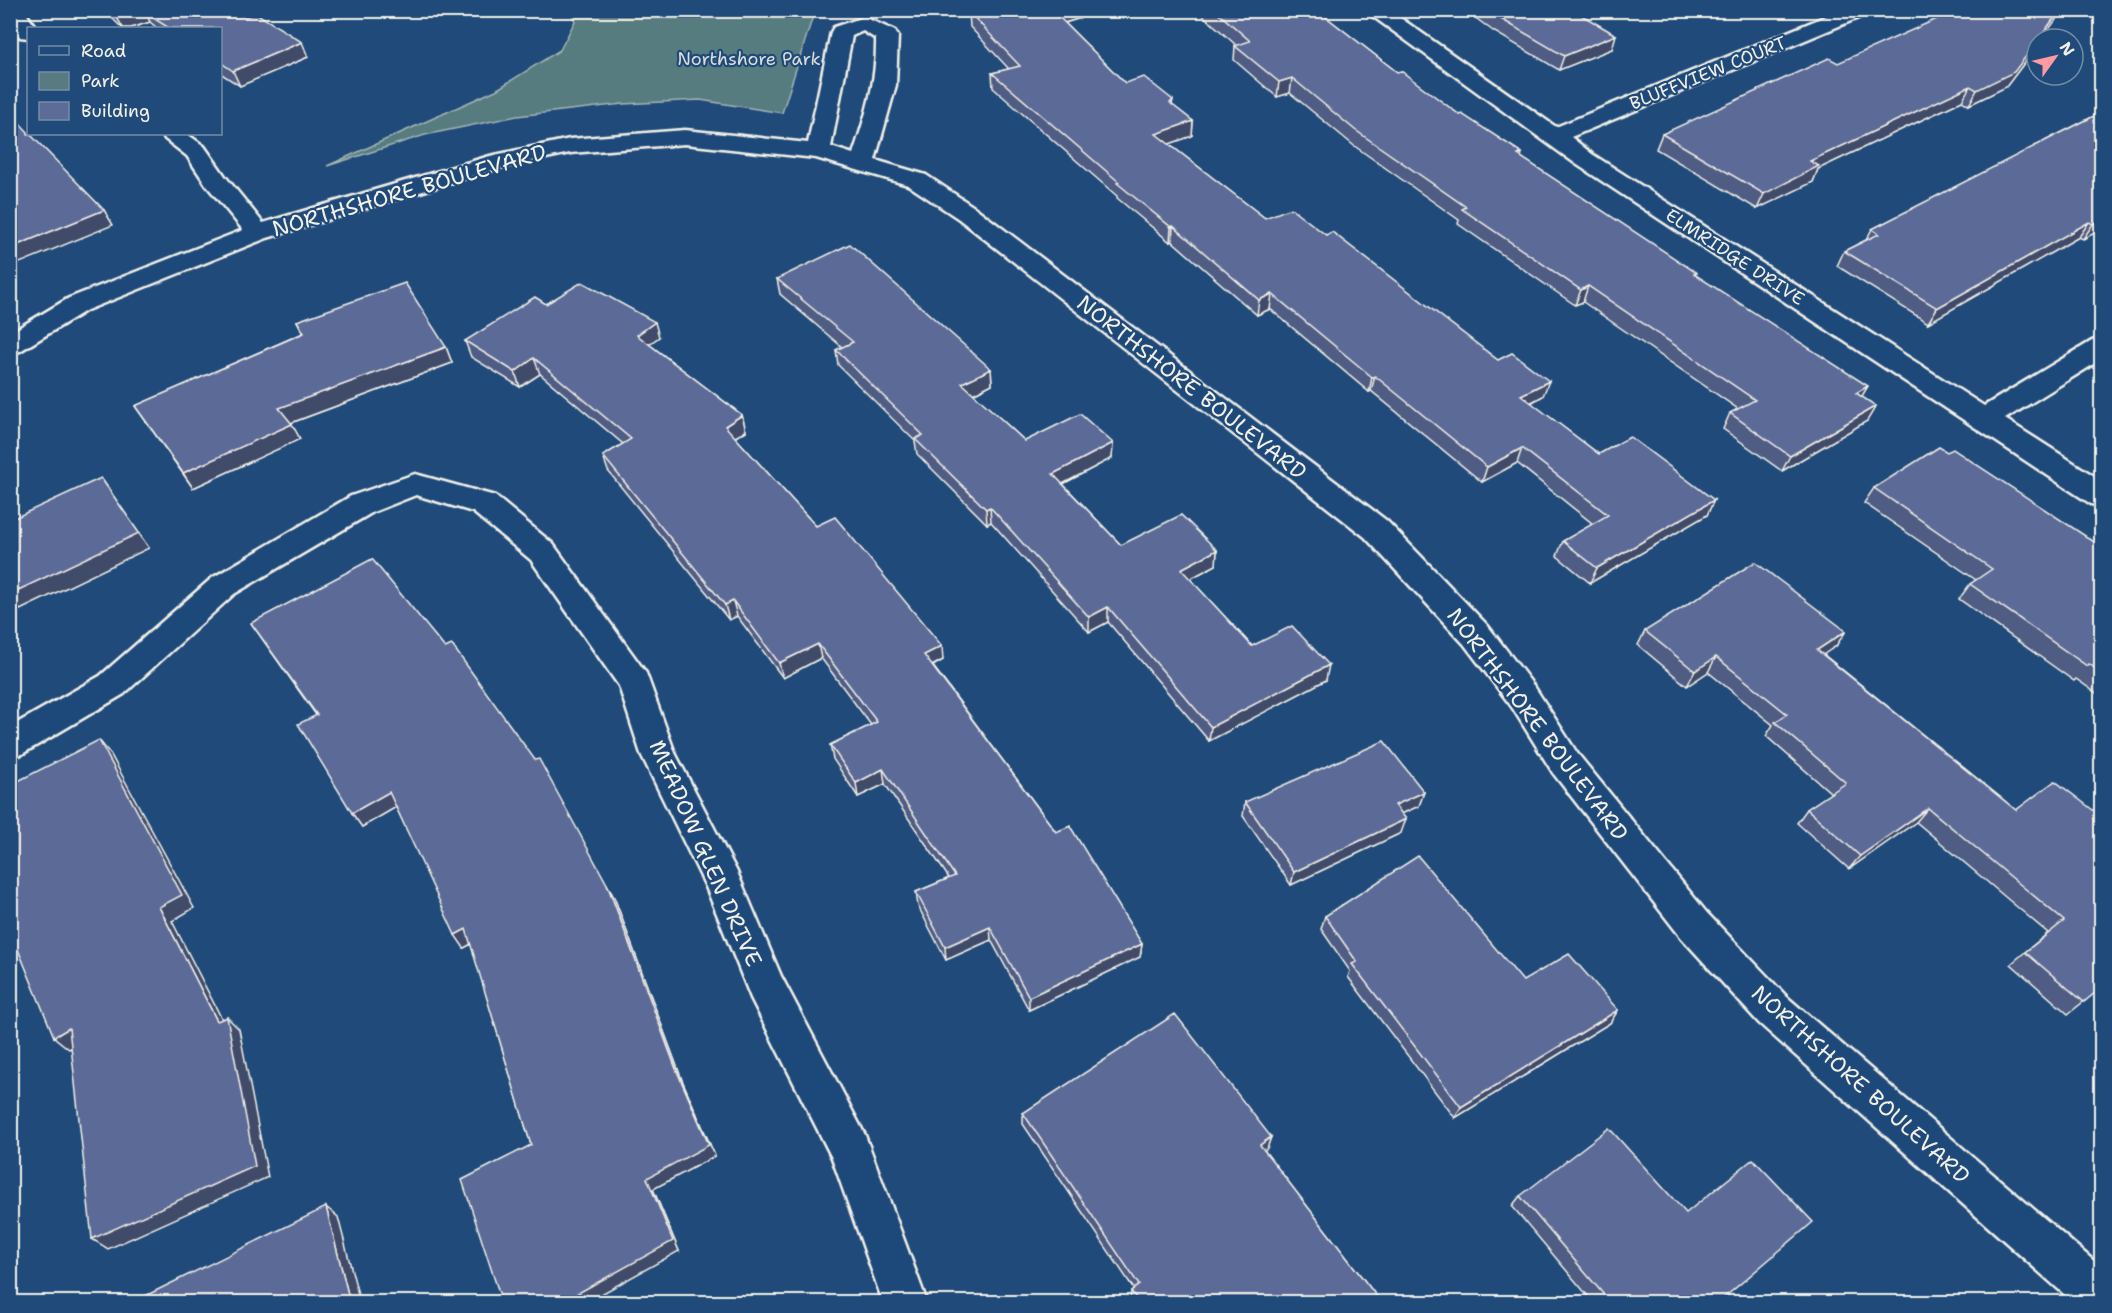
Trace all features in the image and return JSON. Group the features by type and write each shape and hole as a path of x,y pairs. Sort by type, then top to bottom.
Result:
{"street":[{"path":"14,10 27,30"},
{"name":"ELMRIDGE DRIVE","path":"1374,10 1584,159 2102,496"},
{"name":"BLUFFVIEW COURT","path":"1554,136 1861,10"},
{"path":"818,151 842,32 863,17 887,36 889,55 883,97 862,164"},
{"path":"174,135 196,151 216,181 258,233"},
{"name":"NORTHSHORE BOULEVARD","path":"10,345 78,304 258,233 498,160 570,146 685,137 818,151 917,180 968,214 1376,529 1476,635 1524,698 1565,763 1694,924 1773,1010 2102,1298"},
{"path":"1984,418 2102,347"},
{"name":"MEADOW GLEN DRIVE","path":"10,744 112,685 223,586 362,504 415,484 484,504 542,552 634,682 658,754 724,884 765,985 850,1150 905,1302"}],"green space":[{"name":"Northshore Park","path":"814,10 814,13 782,113 700,100 623,104 517,116 425,135 327,166 496,90 560,50 575,21 570,11"}],"building":[{"path":"111,10 134,10 116,16"},
{"path":"146,10 238,10 245,17 256,13 302,42 233,71 222,63 222,27 167,27 153,18"},
{"path":"977,10 1055,10 1053,11 1125,83 1144,77 1173,100 1170,103 1193,121 1156,134 1265,218 1291,208 1326,235 1332,232 1498,360 1512,353 1549,381 1521,395 1599,454 1630,437 1714,500 1597,568 1563,541 1608,515 1522,448 1487,467 1375,376 1372,377 1272,294 1259,300 1173,226 1171,227 1117,183 1119,182 992,73 1020,66 969,12"},
{"path":"1215,10 1317,10 1397,72 1401,71 1460,115 1462,114 1522,153 1518,155 1697,273 1694,274 1868,386 1856,393 1876,406 1790,456 1730,413 1755,400 1588,286 1581,290 1462,209 1466,207 1355,130 1292,78 1279,82 1235,46 1250,41"},
{"path":"1488,10 1573,10 1616,35 1564,56"},
{"path":"1957,10 2060,10 2048,27 2025,27 2025,58 2014,72 1977,90 1970,86 1810,161 1819,166 1764,194 1662,134 1829,58 1838,63"},
{"path":"2102,112 2102,219 2093,224 2089,222 1937,308 1844,251 1879,234 1872,229"},
{"path":"15,118 27,131 27,135 31,135 104,210 10,248 10,120"},
{"path":"850,244 991,369 962,383 1025,441 1080,414 1113,443 1053,474 1121,545 1181,515 1217,550 1181,569 1252,646 1292,626 1329,665 1211,727 1108,607 1089,617 990,507 986,509 915,439 923,435 836,350 853,342 777,279"},
{"path":"582,282 655,322 637,335 742,415 725,426 816,526 835,517 942,646 924,655 1056,832 1070,826 1142,944 1029,997 990,927 945,947 916,892 955,876 883,769 856,783 830,745 877,722 818,644 779,663 733,601 725,605 603,456 631,439 534,358 515,372 465,341 535,297 546,304"},
{"path":"405,283 446,347 279,408 292,424 183,473 135,406 304,333 297,321"},
{"path":"1939,447 1947,452 1953,449 2102,547 2102,673 2089,664 2087,666 1970,584 1992,569 1874,488"},
{"path":"101,478 139,533 10,594 10,520"},
{"path":"372,559 445,648 452,645 535,760 539,759 607,884 676,1069 709,1145 647,1178 673,1241 562,1302 502,1302 462,1180 531,1145 466,929 455,935 389,792 352,813 298,724 317,715 251,623"},
{"path":"1755,562 1846,631 1817,650 2016,810 2055,781 2102,817 2102,987 2084,1002 2025,952 2064,921 1928,808 1860,856 1807,809 1846,783 1775,722 1787,714 1716,657 1695,671 1645,631"},
{"path":"99,740 182,895 159,907 217,1021 227,1017 255,1166 92,1239 69,1028 54,1037 10,930 10,785"},
{"path":"1384,741 1424,792 1395,805 1406,819 1294,872 1245,802"},
{"path":"1418,856 1523,981 1569,954 1618,1010 1461,1107 1352,964 1357,962 1325,916"},
{"path":"1175,1014 1271,1137 1260,1145 1381,1302 1139,1302 1131,1291 1139,1285 1023,1113"},
{"path":"1609,1128 1686,1213 1753,1159 1813,1222 1719,1302 1610,1302 1520,1196"},
{"path":"326,1207 350,1302 133,1302"}]}
